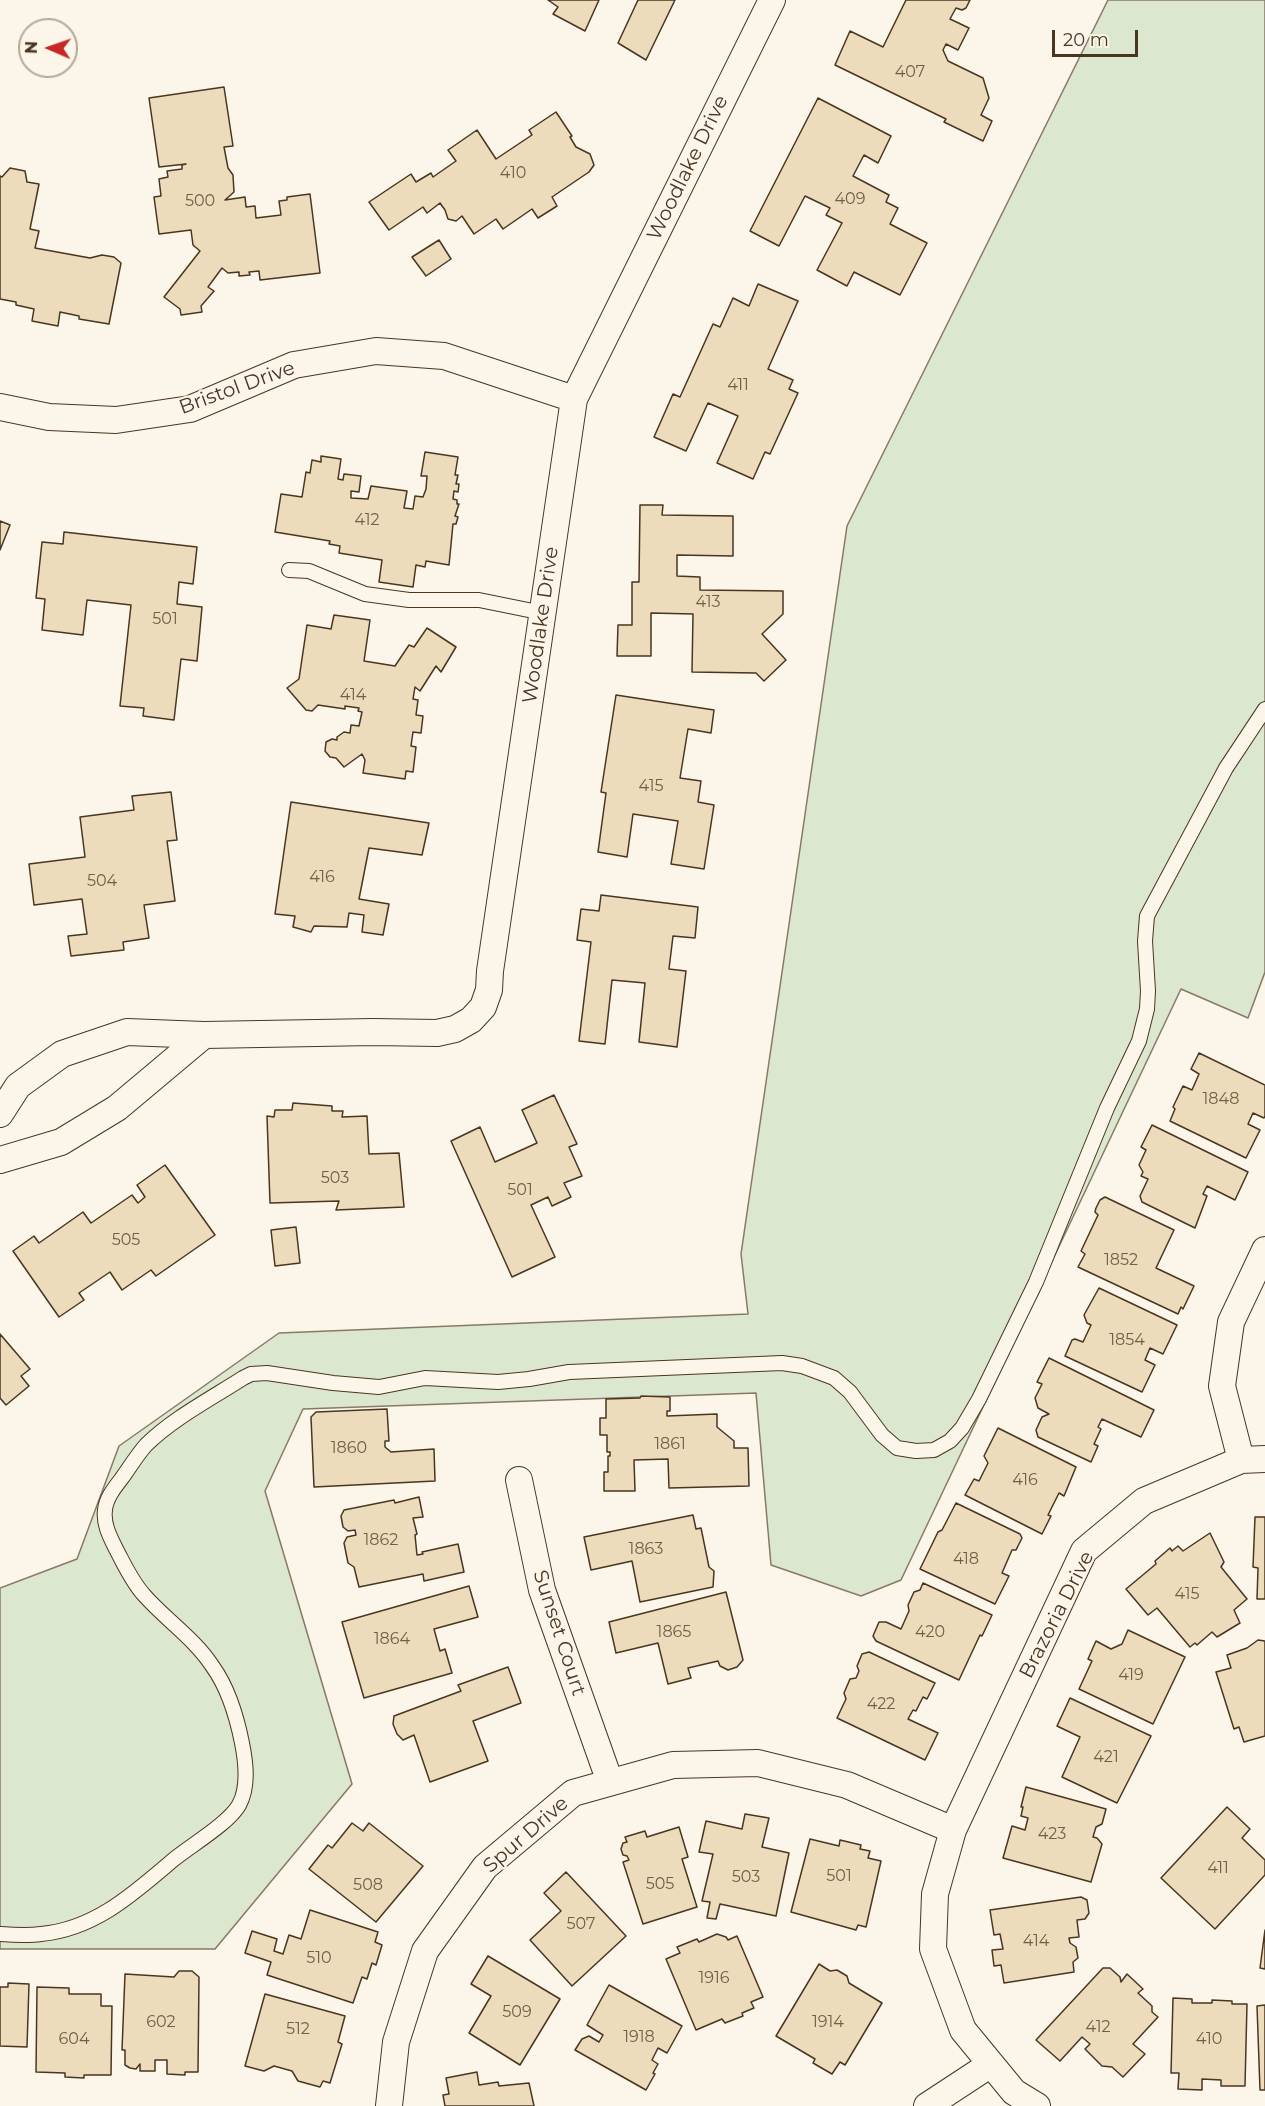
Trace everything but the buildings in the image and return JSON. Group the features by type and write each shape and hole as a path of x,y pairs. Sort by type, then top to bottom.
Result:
{"street":[{"name":"Woodlake Drive","path":"0,1114 18,1086 62,1054 128,1032 204,1035 437,1033 463,1025 483,1007 489,990 574,399 772,0"},
{"name":"Bristol Drive","path":"0,407 48,417 116,420 190,409 294,365 376,351 444,356 574,399"},
{"path":"0,1160 61,1142 117,1108 204,1035"},
{"path":"1253,1460 1222,1386 1231,1322 1265,1250"},
{"name":"Brazoria Drive","path":"1037,2106 1014,2092 963,2030 933,1949 935,1894 953,1830 1084,1551 1144,1502 1253,1460"},
{"name":"Sunset Court","path":"519,1480 542,1590 610,1782"},
{"name":"Spur Drive","path":"389,2106 396,2042 425,1951 485,1867 573,1793 673,1765 758,1763 847,1785 953,1830"},
{"path":"927,2106 991,2064"}],"lane":[{"path":"289,570 309,571 365,594 408,600 479,600 543,614"},
{"path":"0,1934 51,1933 70,1929 99,1917 130,1897 189,1846 226,1820 239,1805 246,1775 244,1752 236,1719 221,1681 197,1645 143,1594 108,1533 105,1510 115,1487 144,1447 188,1413 243,1377 267,1373 379,1387 425,1378 498,1382 529,1380 569,1372 782,1363 814,1369 834,1378 842,1384 882,1435 897,1448 924,1451 942,1447 950,1442 969,1419 1036,1282 1107,1108 1139,1041 1147,1009 1144,929 1149,910 1226,768 1265,709"}],"green space":[{"path":"1108,0 1265,0 1265,972 1248,1018 1181,989 901,1580 861,1596 771,1565 756,1393 303,1409 265,1491 352,1784 215,1949 0,1949 0,1588 77,1559 119,1446 279,1333 748,1314 741,1254 847,526"}]}
